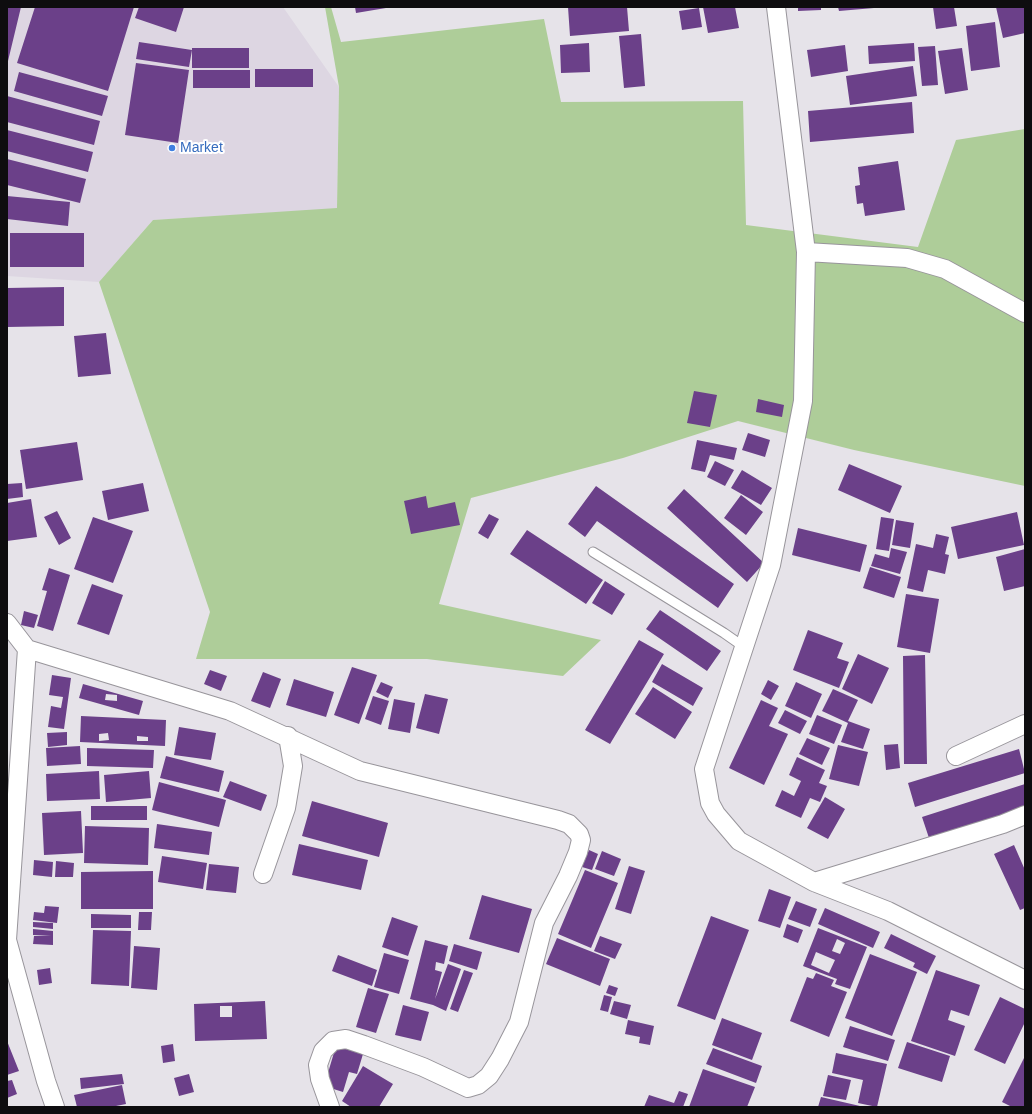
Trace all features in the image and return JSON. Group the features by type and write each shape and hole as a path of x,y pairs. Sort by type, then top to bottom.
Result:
{"street":[{"path":"776,7 806,252 803,401 771,564 704,769 710,803 716,814 739,841 814,882 888,911 1025,980"},
{"path":"806,252 907,258 945,269 1025,313"},
{"path":"7,622 27,649 230,711 288,736 360,771 485,801 569,824 579,834 581,840 568,876 544,923 519,1022 500,1059 489,1076 478,1085 468,1088 423,1067 364,1045 346,1039 332,1041 323,1051 318,1065 320,1079 330,1107"},
{"path":"27,649 7,940 46,1081 55,1107"},
{"path":"956,756 1025,724"},
{"path":"263,874 286,808 292,766 288,736"},
{"path":"814,882 1003,824 1025,815"}],"lane":[{"path":"593,552 744,647"}],"shaded area":[{"name":"Market","path":"7,7 283,7 339,87 337,209 153,220 99,282 7,276"}],"green space":[{"path":"325,7 331,7 341,42 544,19 561,102 743,101 746,225 918,247 956,140 1025,129 1025,486 854,450 738,421 623,458 471,498 439,604 601,640 563,676 427,659 196,659 210,612 99,282 153,220 337,208 339,87"}],"building":[{"path":"7,7 21,7 8,61 7,61"},
{"path":"35,7 134,7 108,91 17,63"},
{"path":"139,7 184,7 176,32 135,18"},
{"path":"355,7 386,7 386,8 356,13"},
{"path":"568,7 627,7 629,31 570,36"},
{"path":"703,7 735,7 739,28 708,33"},
{"path":"798,7 821,7 821,10 798,11"},
{"path":"838,7 873,7 874,8 839,11"},
{"path":"933,7 954,7 957,26 936,29"},
{"path":"996,7 1025,7 1025,33 1003,38"},
{"path":"699,8 702,27 682,30 679,11"},
{"path":"995,22 1000,67 971,71 966,26"},
{"path":"641,34 645,86 624,88 619,36"},
{"path":"139,42 192,50 189,67 136,59"},
{"path":"589,43 590,72 561,73 560,45"},
{"path":"914,43 915,61 869,64 868,46"},
{"path":"845,45 848,71 811,77 807,50"},
{"path":"935,46 938,85 922,86 918,47"},
{"path":"192,48 249,48 249,68 192,68"},
{"path":"962,48 968,90 945,94 938,51"},
{"path":"136,63 189,70 178,143 125,135"},
{"path":"913,66 917,96 850,105 846,76"},
{"path":"255,69 313,69 313,87 255,87"},
{"path":"193,70 250,70 250,88 193,88"},
{"path":"19,72 108,96 102,116 14,91"},
{"path":"7,96 100,121 94,145 7,122"},
{"path":"912,102 914,133 810,142 808,111"},
{"path":"7,130 93,152 88,172 7,151"},
{"path":"7,159 86,179 80,203 7,185"},
{"path":"898,161 905,210 865,216 863,203 857,204 855,186 860,185 858,167"},
{"path":"7,196 70,202 68,226 7,219"},
{"path":"10,233 84,233 84,267 10,267"},
{"path":"64,287 64,326 7,327 7,288"},
{"path":"106,333 111,374 78,377 74,336"},
{"path":"694,391 717,395 710,427 687,423"},
{"path":"758,399 784,405 782,417 756,412"},
{"path":"748,433 770,440 765,457 742,450"},
{"path":"697,440 737,448 734,460 710,455 705,472 691,469"},
{"path":"77,442 83,480 26,489 20,450"},
{"path":"715,461 734,470 725,486 707,477"},
{"path":"849,464 902,486 890,513 838,490"},
{"path":"742,470 772,488 761,505 731,488"},
{"path":"22,483 23,497 7,499 7,484"},
{"path":"143,483 149,511 108,520 102,491"},
{"path":"596,486 734,584 718,608 597,521 585,537 568,524"},
{"path":"684,489 764,563 747,582 667,508"},
{"path":"741,495 763,512 746,535 724,518"},
{"path":"426,496 428,508 455,502 460,525 411,534 404,501"},
{"path":"31,499 37,537 7,541 7,503"},
{"path":"57,511 71,538 59,545 44,517"},
{"path":"1017,512 1024,545 958,559 951,527"},
{"path":"489,514 499,519 488,539 478,533"},
{"path":"93,517 133,531 113,583 74,569"},
{"path":"881,517 894,519 889,551 876,549"},
{"path":"896,520 914,523 910,548 892,545"},
{"path":"798,528 867,545 860,572 792,555"},
{"path":"527,530 603,580 586,604 510,554"},
{"path":"936,534 949,537 945,554 949,555 945,574 928,570 923,592 907,588 916,544 933,548"},
{"path":"891,548 907,552 900,574 871,566 875,554 889,558"},
{"path":"1025,549 1025,586 1004,591 996,557"},
{"path":"870,567 901,577 894,598 863,588"},
{"path":"49,568 70,575 53,631 37,626 47,591 42,590"},
{"path":"605,581 625,594 612,615 592,603"},
{"path":"92,584 123,595 109,635 77,624"},
{"path":"906,594 939,599 930,653 897,647"},
{"path":"660,610 721,651 707,671 646,629"},
{"path":"24,611 38,615 34,628 21,625"},
{"path":"808,630 843,643 837,658 849,662 839,688 793,670"},
{"path":"639,640 664,654 610,744 585,730"},
{"path":"858,654 889,668 872,704 842,689"},
{"path":"925,655 927,764 904,764 903,656"},
{"path":"662,664 703,688 693,706 652,682"},
{"path":"352,667 377,675 359,724 334,715"},
{"path":"210,670 227,676 221,691 204,684"},
{"path":"263,672 281,679 270,708 251,701"},
{"path":"52,675 71,678 64,729 48,727 51,706 61,708 63,697 49,695"},
{"path":"294,679 334,692 326,717 286,705"},
{"path":"768,680 779,686 771,700 761,694"},
{"path":"381,682 393,687 388,698 376,692"},
{"path":"796,682 822,694 811,718 785,706"},
{"path":"83,684 143,701 139,715 79,698","holes":["106,694 117,695 117,701 105,700"]},
{"path":"653,687 692,712 675,739 635,714"},
{"path":"833,689 858,700 848,721 870,729 863,749 841,742 848,723 822,711"},
{"path":"425,694 448,699 439,734 416,728"},
{"path":"373,696 389,701 381,725 365,719"},
{"path":"394,699 415,703 410,733 388,729"},
{"path":"761,700 778,708 769,726 788,734 764,785 729,768"},
{"path":"785,710 807,721 800,734 778,723"},
{"path":"817,715 842,725 834,744 809,734"},
{"path":"81,716 166,720 165,746 80,742","holes":["108,733 109,740 99,741 99,734","137,736 148,737 148,741 137,741"]},
{"path":"179,727 216,733 211,760 174,755"},
{"path":"67,732 67,745 48,747 47,733"},
{"path":"807,738 830,748 822,765 799,754"},
{"path":"898,744 900,768 886,770 884,745"},
{"path":"838,745 868,752 859,786 829,779"},
{"path":"80,746 81,764 47,766 46,748"},
{"path":"87,748 154,750 153,768 87,766"},
{"path":"1019,749 1025,773 915,807 908,783"},
{"path":"166,756 224,771 219,792 160,778"},
{"path":"797,757 825,770 819,783 827,786 820,802 810,798 801,818 775,806 782,790 794,796 801,781 789,775"},
{"path":"99,771 100,799 47,801 46,774"},
{"path":"149,771 151,798 106,802 104,775"},
{"path":"230,781 267,795 261,811 223,797"},
{"path":"159,782 226,800 219,827 152,810"},
{"path":"1025,784 1025,808 929,838 922,817"},
{"path":"825,797 845,809 828,839 807,828"},
{"path":"312,801 388,823 379,857 302,836"},
{"path":"91,806 147,806 147,820 91,820"},
{"path":"81,811 83,853 44,855 42,813"},
{"path":"157,824 212,832 209,855 154,848"},
{"path":"85,826 149,828 148,865 84,863"},
{"path":"299,844 368,860 361,890 292,875"},
{"path":"1014,845 1025,870 1025,908 1020,910 994,854"},
{"path":"589,850 598,854 592,870 582,867"},
{"path":"602,851 621,859 614,876 595,869"},
{"path":"162,856 207,863 203,889 158,882"},
{"path":"34,860 53,862 52,877 33,875"},
{"path":"56,861 74,863 73,877 55,877"},
{"path":"209,864 239,867 236,893 206,890"},
{"path":"629,866 645,871 631,914 615,909"},
{"path":"585,870 618,883 591,948 558,934"},
{"path":"153,871 153,909 81,909 81,872"},
{"path":"769,889 791,897 780,928 758,921"},
{"path":"482,895 532,909 519,953 469,939"},
{"path":"796,901 817,909 810,927 788,919"},
{"path":"45,906 59,907 57,923 33,920 34,912 44,913"},
{"path":"825,908 880,932 873,948 818,924"},
{"path":"139,912 152,912 151,930 138,930"},
{"path":"91,914 131,915 131,928 91,928"},
{"path":"711,916 749,930 715,1020 677,1006"},
{"path":"392,917 418,926 408,956 382,947"},
{"path":"33,922 53,923 53,929 33,927"},
{"path":"787,924 803,930 798,943 783,937"},
{"path":"818,928 867,947 850,989 835,984 837,979 803,966","holes":["837,939 845,943 840,954 832,951","816,952 835,960 829,973 811,965"]},
{"path":"33,929 53,931 53,945 33,944 34,936 51,936 33,935"},
{"path":"93,930 131,931 129,986 91,984"},
{"path":"891,934 936,956 927,974 913,967 915,963 884,948"},
{"path":"600,936 622,944 615,959 594,951"},
{"path":"557,938 610,959 600,986 546,964"},
{"path":"425,940 448,946 444,964 436,962 435,970 442,972 435,999 448,964 461,969 446,1011 433,1005 410,999"},
{"path":"454,944 482,952 477,970 449,961"},
{"path":"134,946 160,948 157,990 131,988"},
{"path":"384,953 409,960 399,994 374,987"},
{"path":"870,954 917,972 892,1036 845,1018"},
{"path":"338,955 377,970 372,986 332,971"},
{"path":"50,968 52,983 39,985 37,970"},
{"path":"464,970 473,973 458,1012 450,1009"},
{"path":"936,970 980,985 969,1016 951,1010 948,1020 965,1026 955,1056 911,1041"},
{"path":"816,973 834,980 831,986 847,992 829,1037 790,1021 807,977 813,979"},
{"path":"609,985 618,988 615,996 606,993"},
{"path":"368,988 389,994 376,1033 356,1027"},
{"path":"604,995 612,997 608,1012 600,1010"},
{"path":"1000,997 1025,1009 1025,1022 1005,1064 974,1050"},
{"path":"265,1001 267,1039 195,1041 194,1004","holes":["220,1006 232,1006 232,1017 220,1017"]},
{"path":"614,1001 631,1005 627,1019 610,1014"},
{"path":"403,1005 429,1012 421,1041 395,1035"},
{"path":"722,1018 762,1033 752,1060 712,1045"},
{"path":"628,1020 654,1026 650,1045 639,1043 640,1037 625,1034"},
{"path":"850,1026 895,1040 888,1061 843,1047"},
{"path":"7,1041 19,1071 7,1075"},
{"path":"907,1042 950,1056 942,1082 898,1068"},
{"path":"173,1044 175,1061 163,1063 161,1046"},
{"path":"336,1046 363,1054 357,1074 349,1072 343,1092 324,1086"},
{"path":"713,1048 762,1066 756,1083 706,1064"},
{"path":"836,1053 887,1064 877,1107 858,1103 863,1080 832,1073"},
{"path":"1025,1056 1025,1107 1012,1107 1002,1102"},
{"path":"363,1066 393,1084 379,1107 351,1107 342,1101"},
{"path":"703,1069 755,1087 747,1107 689,1107"},
{"path":"122,1074 124,1084 81,1089 80,1078"},
{"path":"189,1074 194,1092 179,1096 174,1078"},
{"path":"828,1075 851,1080 846,1100 823,1096"},
{"path":"12,1080 17,1094 7,1098 7,1081"},
{"path":"122,1085 126,1104 111,1107 77,1107 74,1095"},
{"path":"679,1091 688,1094 683,1107 644,1107 649,1095 674,1103"},
{"path":"821,1097 860,1106 860,1107 818,1107"}],"place":[{"name":"Market","path":"172,148"}]}
